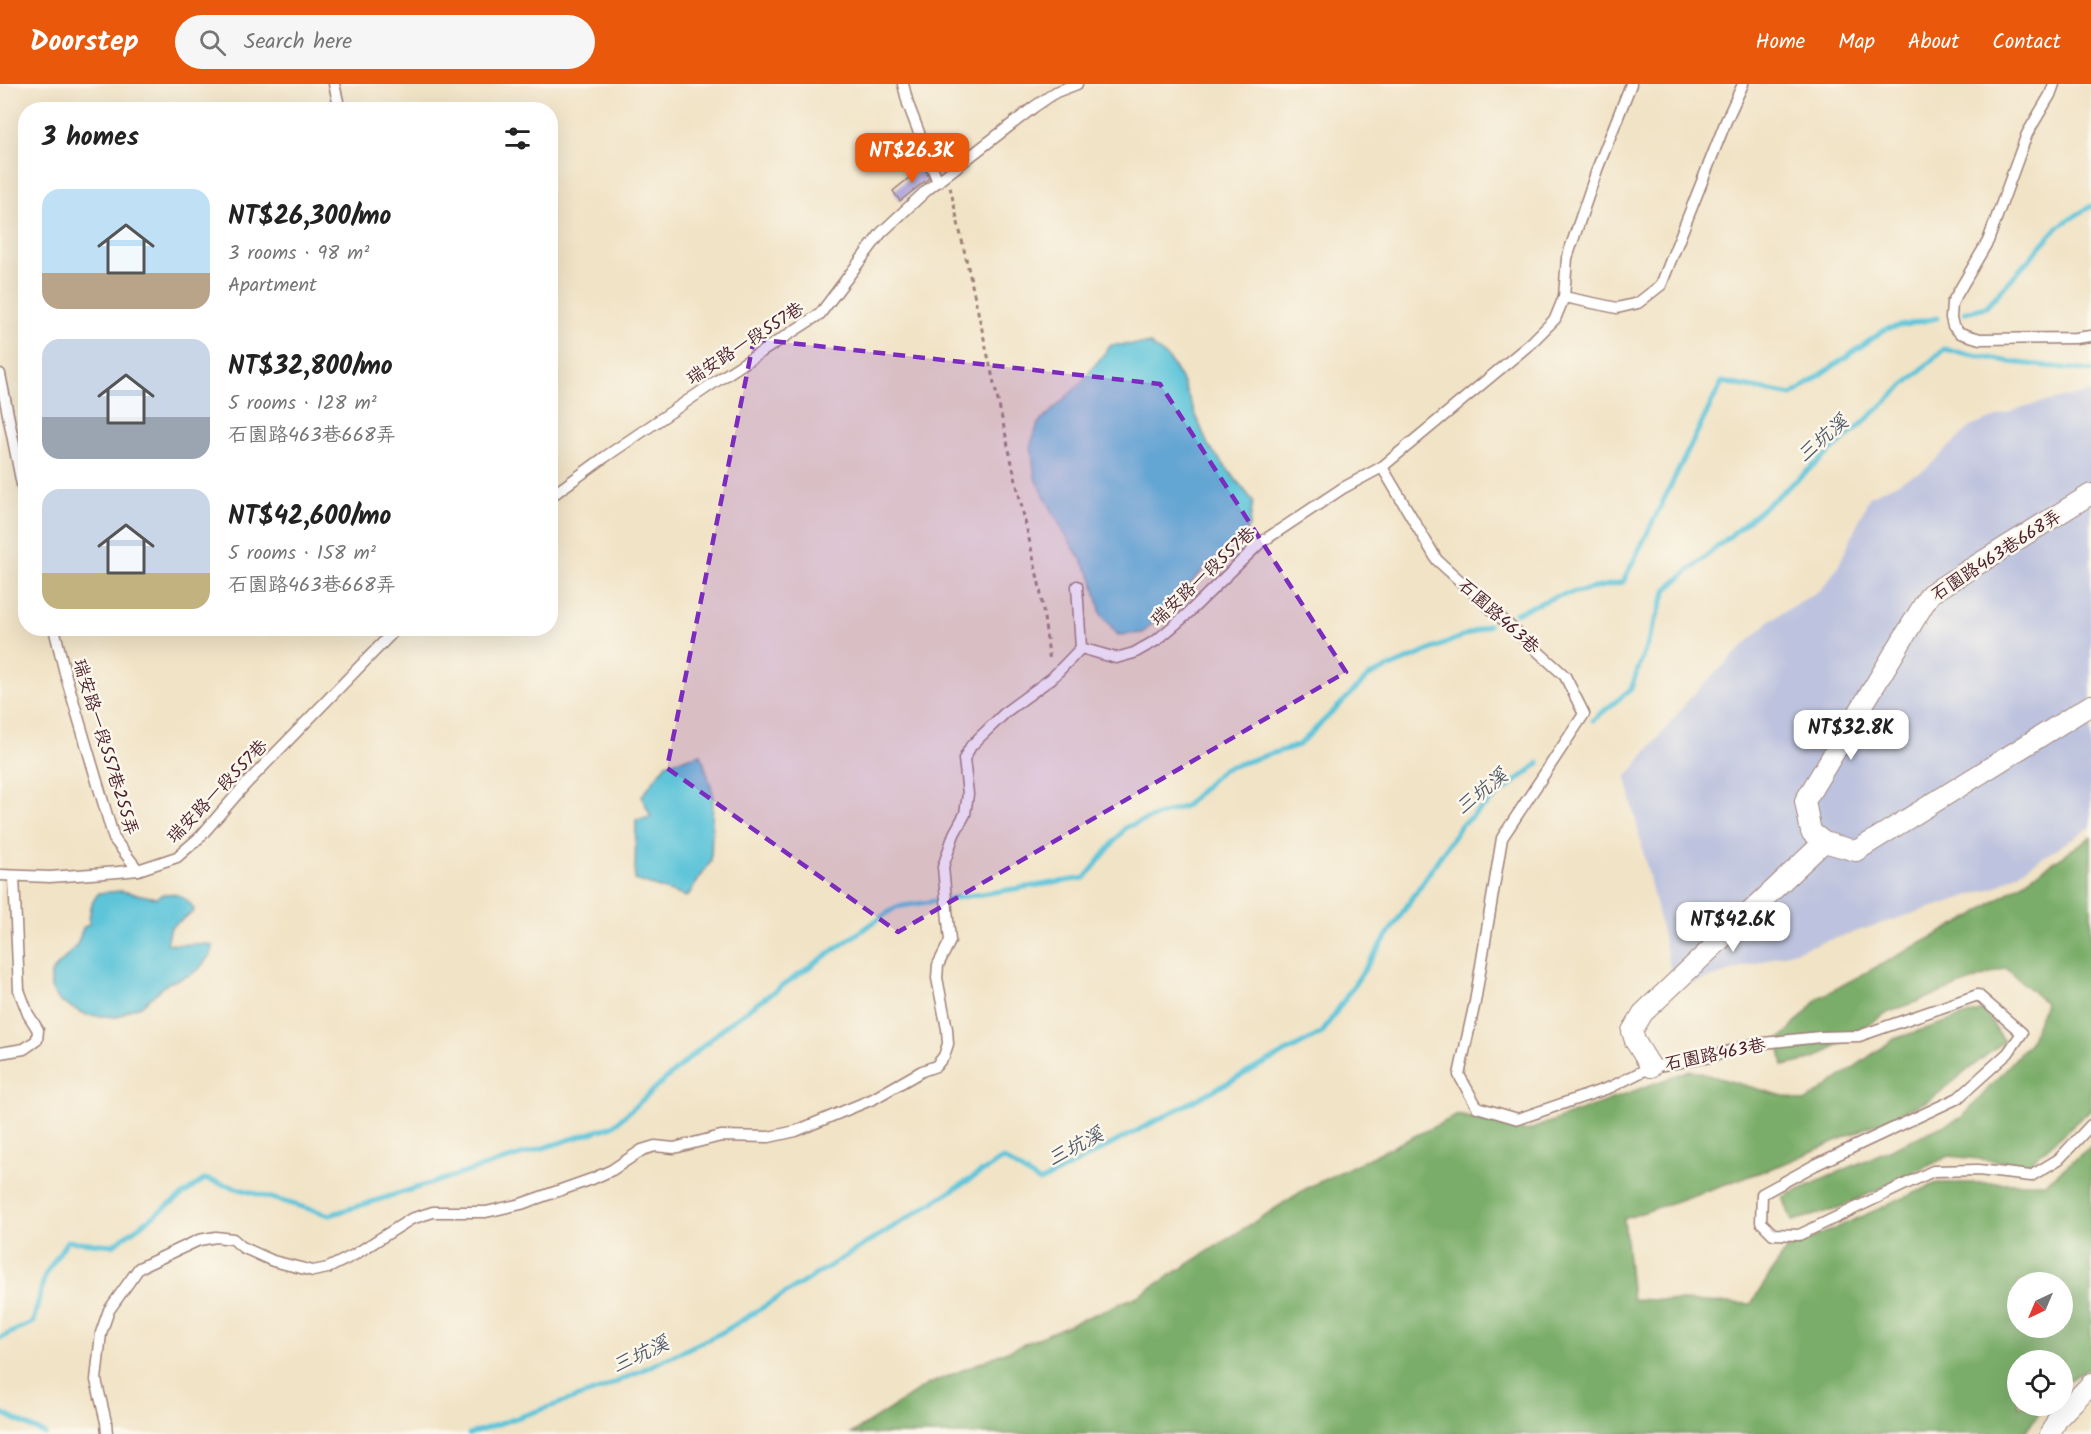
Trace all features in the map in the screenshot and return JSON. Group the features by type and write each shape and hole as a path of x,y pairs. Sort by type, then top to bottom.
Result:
{"street":[{"name":"石園路463巷668弄","path":"1824,842 1811,832 1804,801 1930,594 2091,494"},
{"path":"1651,1067 1635,1041 1632,1031 1643,1013 1824,842 1856,851 2091,705"},
{"path":"2050,1434 2058,1418 2091,1384"}],"lane":[{"path":"334,84 338,102"},
{"path":"903,84 908,104 938,182"},
{"name":"瑞安路一段557巷","path":"558,491 782,337 807,325 820,315 881,233 947,174 1034,107 1056,92 1077,84"},
{"path":"1631,84 1598,167 1567,258 1564,297 1617,308 1638,303 1661,285 1743,84"},
{"path":"2054,84 2027,134 1988,241 1952,303 1951,318 1953,326 1960,333 1980,339 2091,336"},
{"name":"瑞安路一段557巷","path":"1081,648 1116,658 1157,640 1260,543 1343,488 1382,467 1530,344 1555,319 1564,297"},
{"path":"0,374 18,465"},
{"name":"石園路463巷","path":"1382,467 1437,560 1565,676 1584,714 1502,838 1475,1002 1459,1075 1477,1107 1518,1119 1611,1087 1651,1067 1710,1058 1753,1044 1820,1037 1859,1036 1978,995 2022,1033 2008,1053 1958,1098 1815,1165 1762,1194 1761,1222 1773,1234 1799,1235 1933,1171 1978,1170 2031,1176 2059,1159 2091,1125"},
{"path":"107,1434 96,1380 101,1333 109,1310 139,1268 199,1240 216,1237 233,1239 273,1261 313,1270 328,1268 354,1255 411,1219 433,1212 486,1212 521,1204 592,1179 612,1170 642,1150 655,1146 674,1148 721,1136 769,1137 796,1131 873,1099 922,1071 936,1066 944,1056 948,1044 937,978 938,965 950,941 943,867 954,834 965,814 968,794 964,759 971,746 1007,711 1052,678 1081,648 1077,585"},
{"name":"瑞安路一段557巷255弄","path":"56,636 114,839 138,870"},
{"name":"瑞安路一段557巷","path":"0,875 50,877 138,870 177,857 200,837 245,785 389,636"},
{"path":"0,1053 24,1049 36,1040 38,1030 28,1014 19,990 14,876"}],"path":[{"path":"947,174 1040,588 1052,678"}],"highlighted area":[{"path":"754,339 1160,384 1346,672 898,932 667,768"}],"shaded area":[{"path":"2091,392 2091,827 1996,887 1675,989 1626,778 1688,700 1770,620 1822,589 1839,565 1870,496 1926,469 1970,427 2026,406"}],"green space":[{"path":"2091,837 2091,1109 2029,1164 1949,1156 1837,1209 1792,1221 1783,1197 1963,1117 2030,1042 2045,1003 2006,968 1884,1014 1815,1059 1783,1066 1779,1041 1820,997 1974,915"},
{"path":"1983,1010 2004,1041 1930,1100 1781,1165 1624,1219 1632,1299 1751,1304 1786,1250 1937,1183 2046,1183 2091,1146 2091,1368 2073,1378 2073,1350 2007,1350 2007,1416 2037,1416 2024,1434 851,1434 927,1385 1140,1295 1307,1188 1458,1115 1526,1131 1690,1070 1805,1102 1894,1039"}],"water":[{"path":"1150,344 1169,359 1182,381 1208,445 1253,501 1249,527 1208,565 1143,633 1118,635 1101,614 1092,577 1063,531 1035,478 1031,444 1038,424 1080,384 1111,345"},
{"path":"701,754 713,793 711,861 687,897 635,880 636,820 651,817 642,796 666,764"},
{"path":"121,891 156,898 172,894 187,900 194,909 193,912 171,927 167,943 207,944 213,946 211,954 199,969 168,983 141,1006 118,1017 87,1015 60,1002 51,988 51,973 77,945 83,928 89,924 92,904 99,893"}],"building":[{"path":"924,166 929,178 900,201 893,191"}],"waterway":[{"path":"1965,312 1986,307 2059,226 2091,206"},
{"path":"1516,613 1557,596 1623,582 1722,382 1792,395 1886,329 1937,318"},
{"name":"三坑溪","path":"1593,720 1631,689 1667,589 1844,440 1944,349 2010,362 2091,371"},
{"path":"0,1338 33,1322 45,1275 67,1241 113,1245 205,1179 330,1215 613,1126 730,1022 896,907 1085,878 1126,827 1185,806 1223,769 1299,745 1369,676 1489,625"},
{"name":"三坑溪","path":"469,1434 602,1389 723,1332 1003,1159 1040,1182 1322,1033 1461,825 1539,763"},
{"name":"三坑溪","path":"0,1412 45,1434"}]}
